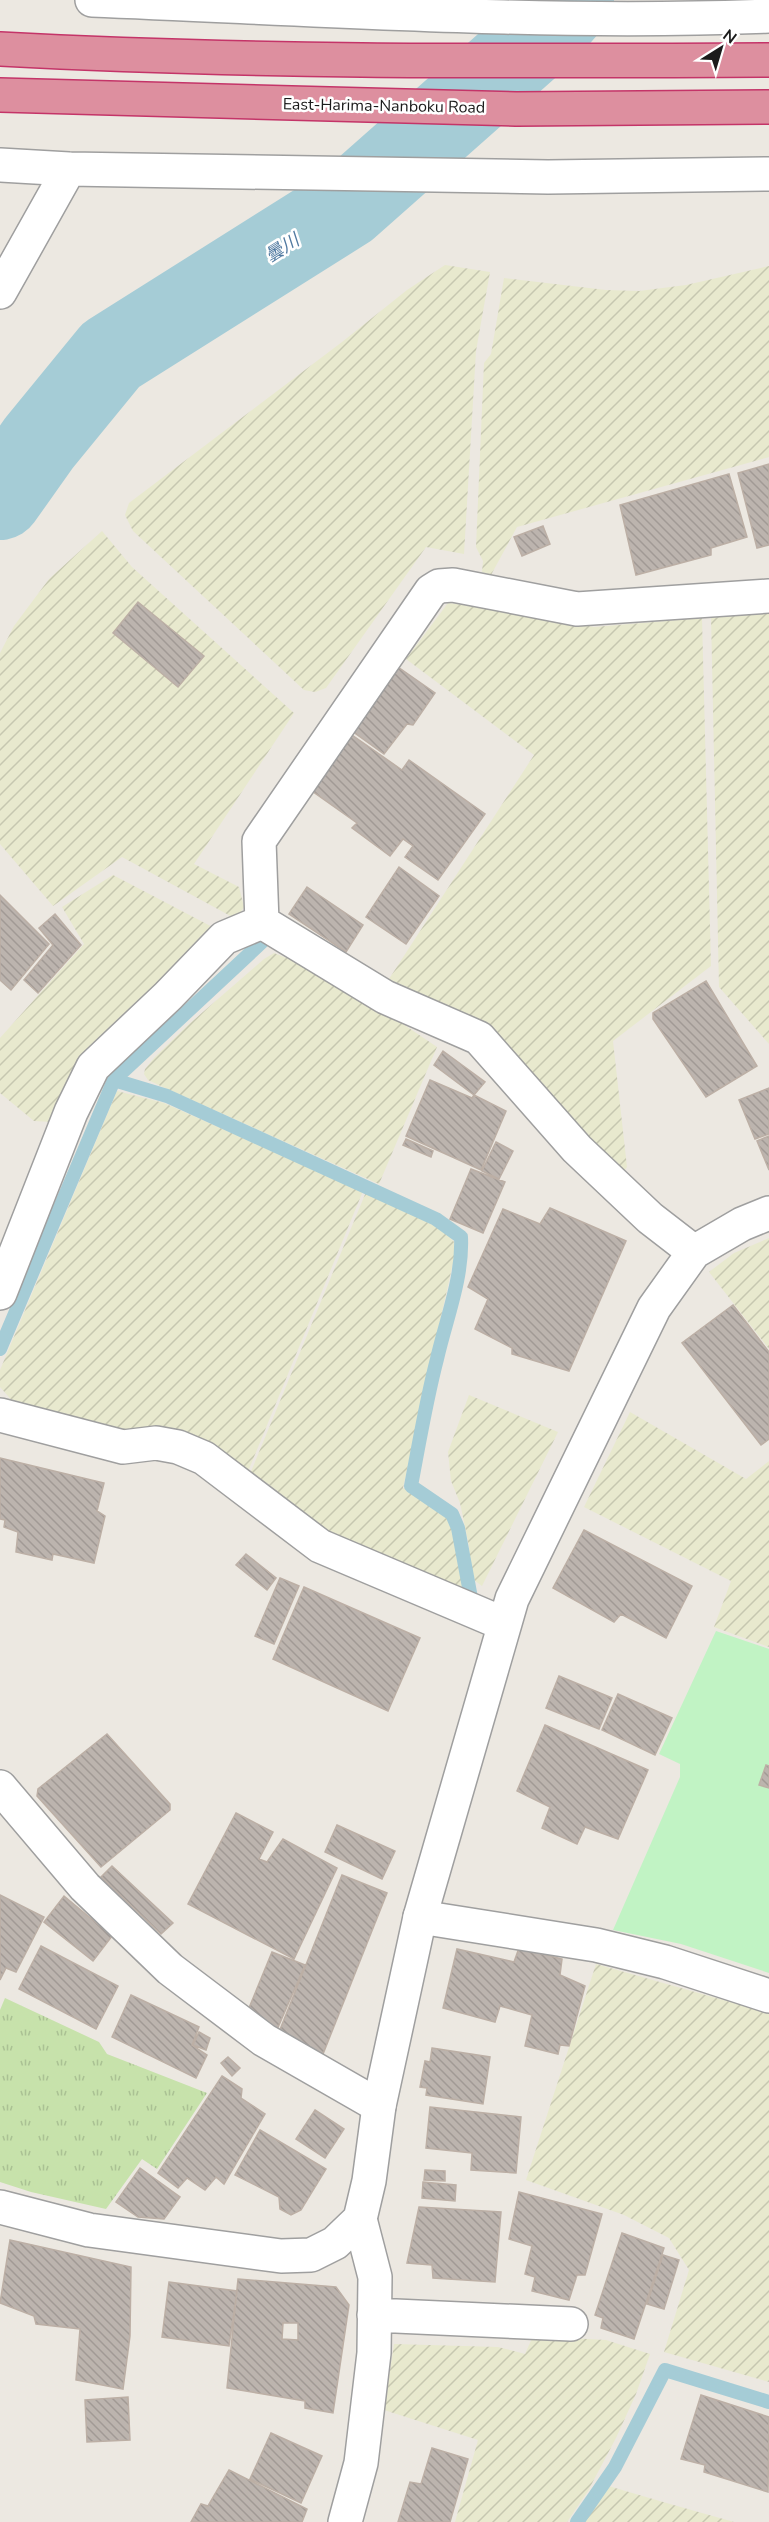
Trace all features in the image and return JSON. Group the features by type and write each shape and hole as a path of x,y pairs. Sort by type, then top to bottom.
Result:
{"highway":[{"path":"0,49 78,53 455,61 769,60"},
{"name":"East-Harima-Nanboku Road","path":"0,95 516,109 769,107"}],"street":[{"path":"92,0 460,18 694,19 769,16"},
{"path":"0,165 69,169 548,177 769,174"},
{"path":"0,292 69,169"},
{"path":"262,922 259,841 431,591 439,586 453,585 577,609 769,596"},
{"path":"262,922 386,997 479,1038 577,1149 650,1218 694,1252"},
{"path":"0,1293 25,1235 71,1112 93,1067 168,996 224,938 262,922"},
{"path":"345,2522 361,2463 374,2353 375,2277 360,2219 369,2181 379,2106 420,1917 512,1599 654,1308 694,1252 742,1224 769,1213"},
{"path":"0,1415 123,1447 156,1443 178,1447 204,1458 320,1546 504,1624"},
{"path":"0,1787 85,1887 170,1969 264,2040 379,2106"},
{"path":"420,1917 596,1945 665,1962 769,1996"},
{"path":"0,2207 89,2230 281,2256 311,2255 335,2243 360,2219"},
{"path":"374,2315 571,2324"}],"green space":[{"path":"445,265 490,272 476,351 464,554 426,547 326,688 315,692 304,690 133,531 125,515 129,503 407,290"},
{"path":"769,266 769,457 517,527 491,575 482,572 483,561 476,547 484,363 491,354 504,278 606,290 639,291 686,285"},
{"path":"102,531 132,567 294,713 194,864 239,887 244,907 236,919 122,857 53,906 0,844 0,653 14,626 49,579"},
{"path":"448,603 507,610 594,627 702,618 711,966 613,1041 627,1167 624,1171 556,1108 465,1015 389,979 534,755 406,659"},
{"path":"769,612 769,1044 719,987 711,616"},
{"path":"113,875 222,932 52,1122 34,1121 0,1093 0,1038 84,944 62,907"},
{"path":"274,953 304,965 375,1005 437,1047 379,1184 165,1088 148,1080 144,1074 145,1069 154,1058 188,1025 264,959"},
{"path":"117,1091 164,1103 363,1191 247,1474 129,1434 15,1404 0,1387 0,1370"},
{"path":"366,1192 443,1230 454,1242 455,1254 403,1488 417,1493 446,1512 455,1532 465,1596 322,1529 276,1490 257,1476 250,1474"},
{"path":"769,1238 769,1349 709,1272 734,1253"},
{"path":"469,1395 558,1432 482,1586 470,1577 469,1546 460,1503 451,1481 448,1452"},
{"path":"630,1412 746,1479 769,1461 769,1647 714,1627 731,1581 584,1507"},
{"path":"716,1631 769,1649 769,1973 681,1944 613,1930 680,1777 680,1764 659,1754"},
{"path":"596,1964 769,2013 769,2382 664,2352 689,2270 669,2238 624,2215 526,2180"},
{"path":"5,1998 99,2042 107,2054 207,2093 157,2169 142,2159 106,2209 31,2192 0,2182 0,2010"},
{"path":"533,2336 606,2340 650,2354 636,2394 616,2438 588,2491 567,2522 455,2522 478,2440 384,2410 394,2344 498,2347 525,2354"},
{"path":"605,2485 670,2504 734,2522 583,2522"}],"building":[{"path":"769,464 769,545 757,548 738,473"},
{"path":"729,474 747,537 711,548 711,555 636,575 620,505"},
{"path":"543,526 550,544 522,556 514,537"},
{"path":"138,602 204,656 178,687 113,633"},
{"path":"398,667 435,693 413,725 407,724 384,754 352,731"},
{"path":"352,735 402,770 409,760 485,814 438,880 405,857 413,846 403,839 390,856 352,828 357,823 312,791"},
{"path":"399,867 439,896 406,944 366,917"},
{"path":"307,887 363,925 346,952 289,914"},
{"path":"0,895 49,944 11,990 0,980"},
{"path":"55,914 81,945 38,993 24,980 53,945 39,928"},
{"path":"706,981 757,1066 706,1097 653,1019 653,1013"},
{"path":"443,1051 485,1082 474,1095 434,1065"},
{"path":"430,1080 472,1098 474,1095 506,1111 481,1170 406,1136"},
{"path":"769,1088 769,1134 755,1139 739,1100"},
{"path":"769,1136 769,1170 757,1141"},
{"path":"406,1139 433,1151 431,1157 403,1145"},
{"path":"496,1142 513,1151 499,1179 482,1171"},
{"path":"471,1169 505,1182 483,1233 450,1219"},
{"path":"550,1208 626,1241 569,1371 512,1354 512,1348 475,1329 488,1299 468,1287 503,1209 540,1224"},
{"path":"733,1305 769,1352 769,1439 761,1445 682,1343"},
{"path":"0,1458 104,1483 97,1511 105,1516 94,1563 53,1554 52,1560 16,1552 18,1532 4,1527 5,1520 0,1519"},
{"path":"584,1530 692,1586 666,1638 621,1614 614,1622 553,1588"},
{"path":"246,1554 276,1578 267,1590 236,1565"},
{"path":"280,1578 299,1586 274,1644 255,1636"},
{"path":"304,1587 420,1638 388,1711 273,1659"},
{"path":"559,1676 612,1698 599,1729 546,1708"},
{"path":"618,1694 672,1718 655,1755 602,1730"},
{"path":"545,1725 648,1770 618,1839 585,1827 577,1844 542,1828 550,1807 517,1791"},
{"path":"107,1734 170,1804 170,1810 101,1867 37,1796 38,1789"},
{"path":"766,1765 769,1766 769,1788 759,1785"},
{"path":"236,1813 273,1832 259,1859 267,1862 283,1839 337,1868 294,1959 188,1904"},
{"path":"337,1825 395,1851 382,1879 325,1852"},
{"path":"112,1866 173,1923 161,1934 101,1877"},
{"path":"342,1875 387,1893 323,2054 277,2037"},
{"path":"0,1895 44,1917 16,1972 6,1968 0,1980"},
{"path":"64,1896 112,1936 93,1961 44,1922"},
{"path":"41,1946 118,1986 96,2029 19,1989"},
{"path":"519,1948 562,1959 560,1975 585,1986 569,2046 560,2045 558,2054 525,2046 532,2015 500,2006 495,2022 443,2008 457,1949 514,1962"},
{"path":"272,1952 305,1965 276,2032 244,2020"},
{"path":"131,1995 199,2027 192,2045 207,2055 196,2078 112,2037"},
{"path":"199,2032 210,2038 206,2050 193,2045"},
{"path":"432,2048 490,2057 483,2104 426,2095 427,2088 420,2087 425,2061 430,2062"},
{"path":"228,2057 240,2068 232,2076 221,2063"},
{"path":"222,2076 242,2089 241,2098 265,2114 224,2184 216,2177 205,2190 187,2178 178,2188 158,2173"},
{"path":"430,2107 521,2117 516,2173 471,2170 472,2153 426,2148"},
{"path":"315,2110 344,2129 325,2158 296,2139"},
{"path":"260,2130 326,2169 301,2210 291,2215 280,2209 279,2197 235,2175"},
{"path":"140,2168 180,2197 164,2219 138,2217 116,2202"},
{"path":"425,2170 445,2171 445,2181 424,2180"},
{"path":"423,2182 456,2185 455,2201 422,2198"},
{"path":"519,2192 602,2214 585,2275 577,2275 569,2300 532,2291 535,2277 525,2274 532,2246 509,2239"},
{"path":"419,2207 501,2212 495,2282 433,2278 432,2265 407,2263"},
{"path":"622,2233 664,2248 634,2339 601,2328 603,2318 595,2315"},
{"path":"10,2240 131,2267 130,2336 123,2389 76,2380 80,2329 36,2324 34,2316 0,2303"},
{"path":"663,2255 679,2260 664,2309 647,2304"},
{"path":"238,2279 336,2287 349,2305 333,2413 305,2408 305,2401 227,2388","holes":["283,2323 298,2323 298,2340 282,2339"]},
{"path":"169,2282 237,2291 229,2346 162,2337"},
{"path":"701,2395 769,2417 768,2492 704,2472 705,2465 681,2459"},
{"path":"128,2397 130,2440 87,2442 85,2400"},
{"path":"271,2433 322,2456 301,2503 250,2479"},
{"path":"432,2448 468,2459 450,2522 398,2522 410,2482 421,2484"},
{"path":"229,2470 307,2509 302,2522 191,2522 201,2504 208,2506"}],"waterway":[{"name":"曇川","path":"0,498 39,443 111,355 346,207 546,30 572,0"},
{"path":"0,1349 114,1080 262,942"},
{"path":"114,1080 167,1096 436,1219 461,1237 457,1283 429,1391 411,1486 452,1514 458,1528 471,1598"},
{"path":"577,2522 615,2467 665,2370 769,2402"}]}
